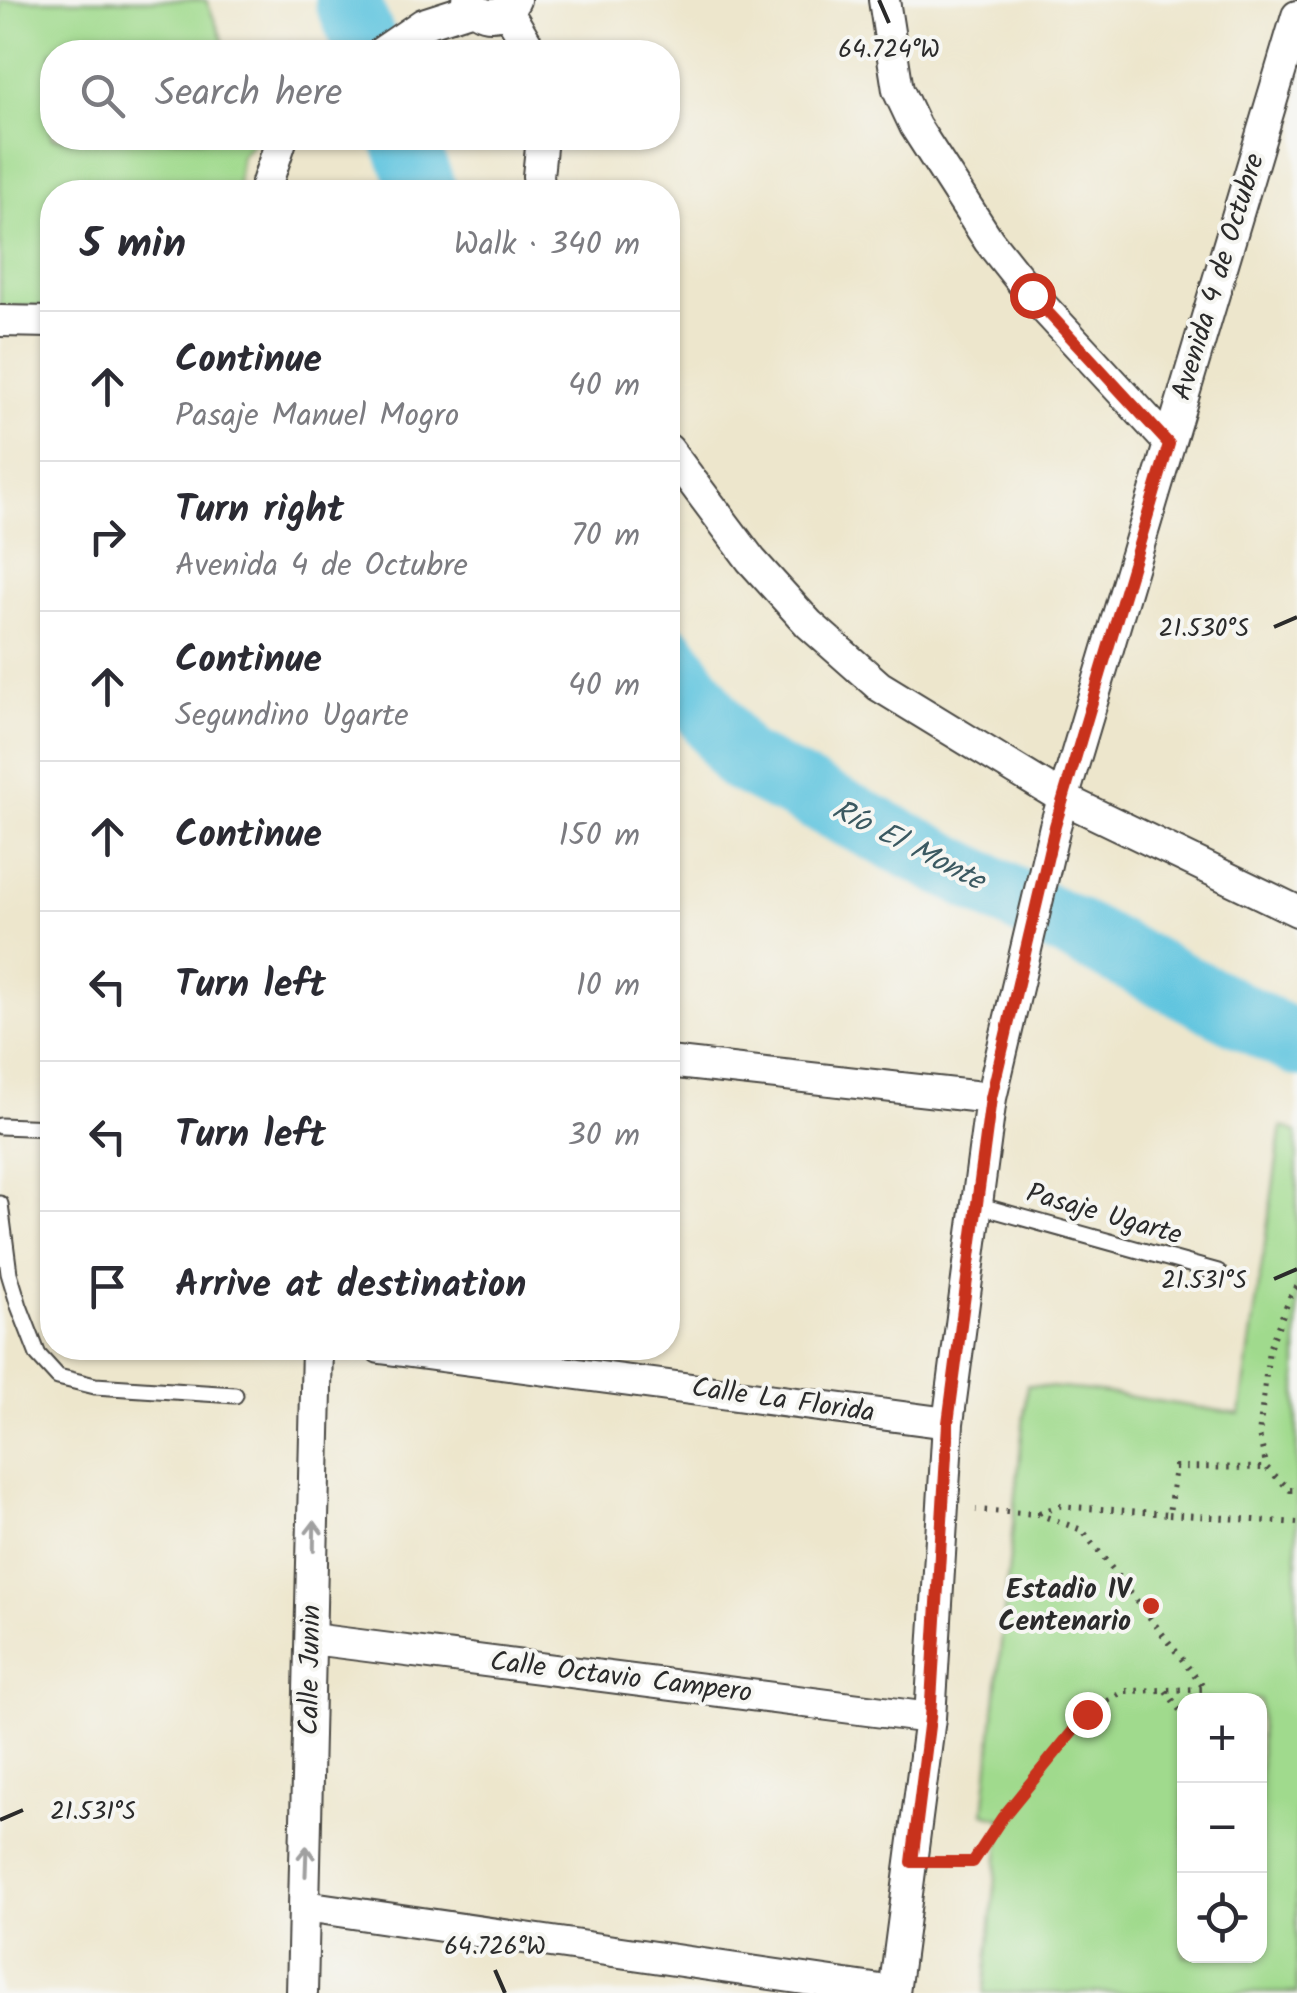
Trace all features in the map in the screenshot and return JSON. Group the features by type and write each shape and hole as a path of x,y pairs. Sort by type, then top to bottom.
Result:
{"street":[{"path":"884,0 898,90 915,126 978,224 1032,295 1169,444"},
{"path":"400,40 423,24 471,4 494,16 511,5 527,40"},
{"name":"Avenida 4 de Octubre","path":"894,1992 930,1718 948,1423 991,1098 1059,813 1297,16"},
{"path":"268,180 278,150"},
{"path":"538,180 541,150"},
{"path":"0,321 40,322"},
{"path":"680,465 750,560 809,624 879,686 1059,813 1297,911"},
{"path":"680,1063 991,1098"},
{"name":"Calle Junin","path":"302,1993 317,1360"},
{"name":"Calle La Florida","path":"471,1360 948,1423"},
{"name":"Calle Octavio Campero","path":"312,1639 930,1718"},
{"path":"305,1906 894,1992"}],"lane":[{"path":"0,1126 40,1128"},
{"path":"0,1204 10,1273 40,1356"},
{"name":"Pasaje Ugarte","path":"977,1205 1218,1272"},
{"path":"43,1360 58,1376 95,1386 235,1395"}],"path":[{"path":"1297,1287 1269,1349 1259,1435 1267,1468 1290,1490 1297,1490"},
{"path":"1168,1514 1174,1467 1267,1468"},
{"path":"1038,1514 1060,1506 1297,1523"},
{"path":"912,1862 973,1862 1002,1818 1087,1714 1124,1691 1205,1689 1082,1530 1038,1514 942,1508"},
{"path":"1165,1690 1177,1706"}],"green space":[{"path":"0,0 206,0 223,40 40,40 40,150 247,150 241,157 238,180 40,180 40,307 0,306"},
{"name":"Estadio IV Centenario","path":"1282,1126 1297,1132 1297,1993 984,1993 1002,1818 984,1813 1027,1385 1240,1414"}],"waterway":[{"name":"Río El Monte","path":"347,0 364,40"},
{"name":"Río El Monte","path":"408,150 420,180"},
{"name":"Río El Monte","path":"680,673 739,759 1297,1044"}],"place":[{"name":"Estadio IV Centenario","path":"1151,1606"}],"route":[{"path":"1032,295 1169,444 1055,826 991,1098 948,1423 930,1718 912,1862 973,1862 1002,1818 1087,1714"}]}
